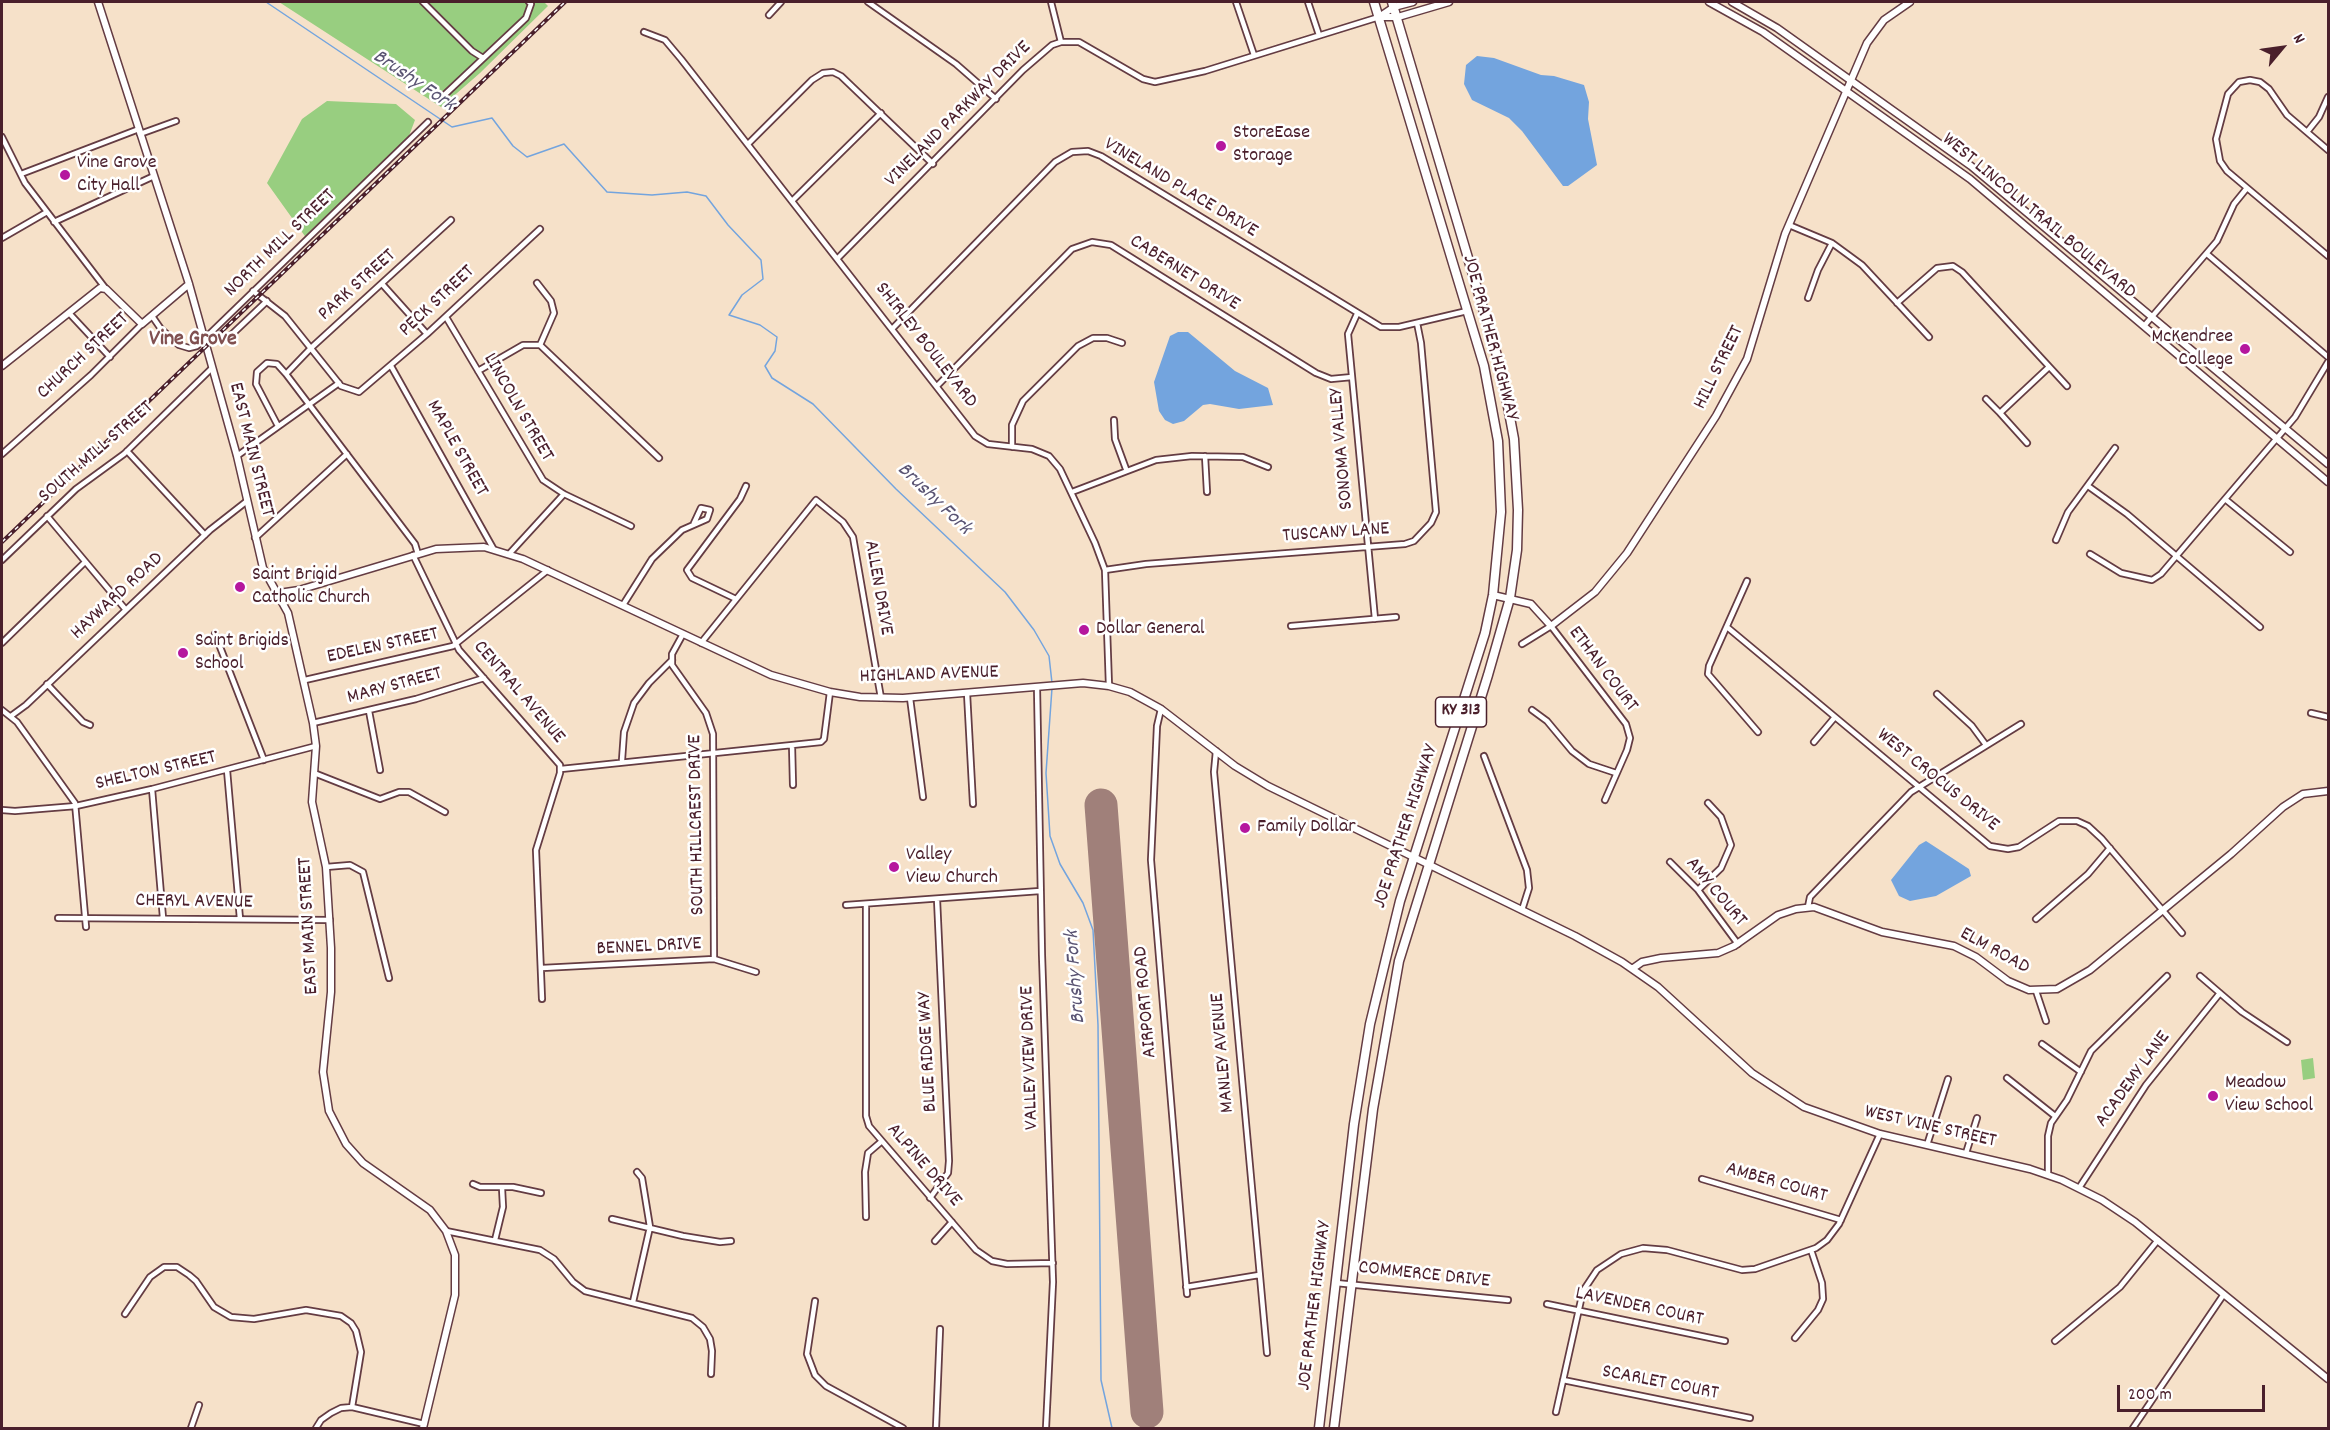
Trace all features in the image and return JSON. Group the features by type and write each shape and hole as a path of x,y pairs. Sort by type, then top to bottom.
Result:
{"highway":[{"name":"JOE PRATHER HIGHWAY","path":"1319,1428 1354,1124 1370,1024 1390,936 1413,857 1477,659 1493,595 1501,521 1500,459 1489,386 1374,2"},
{"name":"JOE PRATHER HIGHWAY","path":"1335,1428 1350,1284 1373,1108 1393,989 1406,933 1510,597 1518,510 1515,450 1501,369 1393,4"}],"main road":[{"name":"EAST MAIN STREET","path":"98,2 189,284 237,456 265,573 279,593 288,613 314,723 316,746 312,802 326,867 330,920 331,992 323,1071 329,1111 339,1134 354,1154 373,1172 422,1203 446,1231 455,1255 456,1282 424,1426"},
{"path":"1379,17 1393,4 1413,2"},
{"path":"1379,17 1398,17 1449,2"},
{"name":"WEST LINCOLN TRAIL BOULEVARD","path":"1709,2 1750,23 1970,179 2328,482"},
{"name":"WEST LINCOLN TRAIL BOULEVARD","path":"1731,2 1770,23 1971,166 2328,464"},
{"name":"HILL STREET","path":"1551,626 1595,592 1627,553 1729,394 1747,359 1789,225 1846,89 1877,27 1893,12 1910,2"},
{"name":"CHURCH STREET","path":"142,324 189,284"},
{"path":"2,366 100,288 106,289 142,324"},
{"name":"HIGHLAND AVENUE","path":"279,593 299,590 416,554 460,546 493,548 548,570 771,675 830,693 881,698 910,698 1061,684 1109,686 1135,694 1161,709 1216,752 1277,791 1522,910"},
{"path":"1493,595 1510,597 1531,604 1551,626"},
{"name":"ELM ROAD","path":"1632,969 1642,962 1661,958 1718,953 1738,944 1778,915 1808,907 1831,912 1882,932 1954,946 1976,957 2015,985 2036,991 2057,989 2078,979 2296,798 2311,792 2328,791"},
{"name":"WEST VINE STREET","path":"1522,910 1590,944 1632,969 1658,987 1737,1060 1774,1090 1817,1114 1880,1134 2048,1175 2079,1188 2115,1208 2158,1240 2328,1379"}],"street":[{"path":"423,2 472,51 483,58"},
{"path":"769,15 781,2"},
{"path":"868,2 947,57 996,99"},
{"path":"1051,2 1061,42"},
{"path":"1236,2 1254,55"},
{"path":"1308,2 1319,35"},
{"path":"439,100 526,18 530,3"},
{"name":"VINELAND PARKWAY DRIVE","path":"838,258 1042,51 1061,42 1087,45 1143,79 1155,82 1205,71 1379,17"},
{"name":"SHIRLEY BOULEVARD","path":"644,32 665,40 838,258 975,436 988,444 1032,449 1049,456 1060,469 1105,570 1109,686"},
{"path":"748,144 806,85 828,72 841,76 933,164"},
{"path":"2328,150 2282,110 2269,89 2260,82 2250,80 2235,85 2226,100 2216,150 2223,166 2328,256"},
{"path":"2307,132 2319,117 2328,97"},
{"path":"792,201 880,113"},
{"path":"21,174 176,121"},
{"name":"NORTH MILL STREET","path":"205,343 253,291 428,122"},
{"path":"2,137 21,174 54,222 106,289"},
{"name":"VINELAND PLACE DRIVE","path":"892,328 1055,162 1072,152 1088,151 1101,156 1381,327 1399,327 1467,311"},
{"path":"54,222 154,176"},
{"path":"2144,326 2221,236 2234,204 2247,188"},
{"path":"2,238 47,212"},
{"name":"PARK STREET","path":"286,374 311,348 383,285 451,220"},
{"path":"1789,225 1832,243 1862,265 1929,337"},
{"name":"PECK STREET","path":"339,383 355,392 363,390 428,334 540,229"},
{"name":"CABERNET DRIVE","path":"937,386 1072,249 1092,243 1111,245 1316,374 1331,379 1352,377"},
{"path":"1808,298 1818,270 1832,243"},
{"path":"2206,254 2328,357"},
{"path":"1897,303 1937,268 1953,266 1962,272 2067,386"},
{"path":"537,283 551,301 554,313 551,326 540,345"},
{"path":"383,285 428,334"},
{"path":"237,456 339,383 285,316 253,291"},
{"name":"NORTH MILL STREET","path":"228,338 267,300"},
{"path":"69,313 110,357"},
{"name":"SONOMA VALLEY","path":"1357,314 1348,334 1375,619"},
{"path":"152,316 161,329 183,347 195,347 205,343"},
{"name":"LINCOLN STREET","path":"446,317 494,401 524,446 537,473 564,494 631,526"},
{"name":"TUSCANY LANE","path":"1105,570 1146,564 1405,544 1414,541 1431,523 1436,512 1421,342 1417,323"},
{"name":"CHURCH STREET","path":"2,454 110,357 142,324"},
{"path":"1012,447 1012,425 1023,400 1078,346 1093,338 1107,338 1122,343"},
{"path":"478,372 523,345 540,345 659,458"},
{"path":"2090,554 2121,573 2152,580 2161,574 2285,428 2307,399 2328,362"},
{"path":"278,426 259,393 256,380 259,369 267,363 277,364 286,374"},
{"name":"MAPLE STREET","path":"390,366 493,548"},
{"path":"2000,413 2049,367"},
{"name":"SOUTH MILL STREET","path":"2,560 76,489 127,451 212,368"},
{"name":"CENTRAL AVENUE","path":"286,374 415,544 416,554 456,645 561,768 536,850 542,999"},
{"path":"1986,399 2027,443"},
{"path":"1114,420 1115,439 1126,469"},
{"path":"2056,540 2068,512 2115,448"},
{"path":"127,451 206,535"},
{"path":"255,538 347,454"},
{"path":"1205,456 1207,492"},
{"path":"1072,492 1126,469 1156,460 1205,456 1243,457 1268,467"},
{"path":"701,643 736,599 697,581 687,570 740,500 746,486"},
{"path":"2088,486 2260,627"},
{"path":"510,553 564,494"},
{"path":"2225,499 2290,552"},
{"name":"ALLEN DRIVE","path":"736,599 816,500 843,522 853,537 881,698"},
{"name":"HAYWARD ROAD","path":"11,716 206,535 247,501"},
{"path":"47,516 126,610"},
{"path":"622,605 646,565 679,533 694,524"},
{"path":"2,643 85,562"},
{"name":"EDELEN STREET","path":"304,680 441,651 456,645 548,570"},
{"path":"1748,581 1709,666 1708,674 1758,732"},
{"path":"1291,626 1396,617"},
{"path":"1522,644 1551,626"},
{"name":"ETHAN COURT","path":"1551,626 1626,724 1630,738 1605,800"},
{"name":"WEST CROCUS DRIVE","path":"1727,627 1985,842 1996,848 2019,847 2054,823 2071,820 2093,830 2182,933"},
{"path":"215,634 264,760"},
{"path":"622,760 624,732 634,704 649,683 672,660 682,634"},
{"name":"SOUTH HILLCREST DRIVE","path":"672,660 677,676 710,720 714,752 714,959"},
{"name":"MARY STREET","path":"314,723 369,711 484,678"},
{"path":"47,684 83,722 90,725"},
{"name":"VALLEY VIEW DRIVE","path":"1041,686 1040,891 1053,1263 1053,1328 1046,1428"},
{"path":"561,768 622,760 792,745 824,739 830,693"},
{"path":"967,693 973,804"},
{"path":"1936,694 1972,726 1986,745"},
{"path":"910,698 923,797"},
{"name":"AIRPORT ROAD","path":"1161,709 1157,726 1151,860 1186,1291 1259,1275"},
{"path":"2,710 11,716 62,781 76,806 86,927"},
{"path":"1532,710 1547,721 1572,751 1589,764 1616,773"},
{"path":"369,711 380,770"},
{"path":"2311,714 2328,717"},
{"path":"1814,742 1835,717"},
{"path":"1808,907 1810,897 1918,786 2021,724"},
{"path":"792,745 793,785"},
{"name":"SHELTON STREET","path":"2,810 21,811 76,806 152,789 316,746"},
{"name":"MANLEY AVENUE","path":"1216,752 1214,772 1266,1353"},
{"path":"1484,756 1527,870 1529,888 1522,910"},
{"path":"226,770 240,919"},
{"path":"314,773 380,799 405,791 445,812"},
{"path":"152,789 163,918"},
{"path":"1698,890 1721,868 1731,844 1726,827 1708,803"},
{"path":"2037,919 2088,874 2110,848"},
{"name":"AMY COURT","path":"1670,862 1698,890 1738,944"},
{"path":"326,867 350,865 363,872 389,978"},
{"path":"846,905 1040,891"},
{"name":"BLUE RIDGE WAY","path":"930,1198 948,1173 937,899"},
{"name":"ALPINE DRIVE","path":"866,905 866,1116 869,1126 976,1250 992,1261 1007,1264 1053,1263"},
{"name":"CHERYL AVENUE","path":"58,918 330,920"},
{"name":"BENNEL DRIVE","path":"542,968 714,959 756,972"},
{"path":"2048,1175 2048,1136 2055,1116 2067,1100 2091,1051 2167,975"},
{"path":"2200,976 2287,1042"},
{"path":"2036,991 2046,1021"},
{"name":"ACADEMY LANE","path":"2079,1188 2146,1084 2220,993"},
{"path":"2042,1044 2081,1072"},
{"path":"2007,1078 2055,1116"},
{"path":"1927,1145 1948,1079"},
{"path":"1966,1154 1977,1118"},
{"path":"1556,1412 1585,1286 1597,1270 1615,1257 1636,1249 1667,1250 1742,1270 1755,1269 1811,1250 1827,1240 1841,1220 1880,1134"},
{"path":"866,1217 865,1172 868,1153 882,1142"},
{"path":"633,1302 650,1227 642,1178 637,1172"},
{"name":"AMBER COURT","path":"1702,1179 1841,1220"},
{"path":"473,1184 502,1188 513,1187 541,1193"},
{"path":"495,1240 503,1207 502,1188"},
{"path":"612,1219 683,1236 720,1242 731,1241"},
{"path":"935,1241 952,1222"},
{"path":"446,1231 495,1240 548,1254 585,1291 687,1315 700,1324 708,1335 712,1347 711,1374"},
{"path":"2055,1341 2120,1287 2158,1240"},
{"path":"1795,1338 1818,1310 1823,1299 1822,1283 1811,1250"},
{"path":"125,1314 150,1277 164,1267 177,1267 196,1281 214,1307 231,1317 254,1319 306,1310 341,1316 351,1323 356,1331 361,1352 352,1407"},
{"name":"COMMERCE DRIVE","path":"1336,1282 1508,1300"},
{"path":"2133,1428 2224,1294"},
{"path":"815,1301 807,1354 815,1375 826,1386 903,1428"},
{"name":"LAVENDER COURT","path":"1547,1304 1725,1341"},
{"path":"936,1428 940,1329"},
{"name":"SCARLET COURT","path":"1563,1380 1750,1418"},
{"path":"191,1428 199,1405"},
{"path":"316,1428 321,1420 331,1413 341,1408 352,1407 424,1426"}],"green space":[{"path":"279,2 544,2 548,6 480,73 441,107"},
{"path":"327,101 396,104 415,120 407,141 307,239 267,183 302,119"},
{"path":"2313,1058 2315,1078 2303,1080 2301,1060"}],"water":[{"path":"1477,56 1494,58 1541,75 1554,76 1584,85 1589,102 1588,119 1597,165 1568,186 1563,186 1522,131 1509,118 1472,100 1464,84 1466,65"},
{"path":"1178,332 1188,332 1235,371 1268,388 1273,405 1239,409 1210,404 1203,405 1184,421 1173,424 1165,420 1159,411 1154,382 1170,336"},
{"path":"1926,841 1969,869 1971,876 1936,896 1910,901 1899,896 1891,880 1919,845"}],"waterway":[{"name":"Brushy Fork","path":"266,2 452,127 492,118 513,146 527,157 564,144 607,192 652,195 687,192 706,196 728,225 761,260 763,279 742,295 729,315 760,325 777,337 775,351 765,366 772,378 813,404 896,489 1005,592 1034,630 1049,656 1052,683"},
{"name":"Brushy Fork","path":"1052,688 1046,773 1050,836 1060,864 1083,903 1093,930 1098,1025 1101,1380 1112,1428"}],"runway":[{"path":"1101,805 1147,1412"}],"railway":[{"path":"2,542 565,2"}],"place":[{"name":"StoreEase Storage","path":"1221,146"},
{"name":"Vine Grove City Hall","path":"65,175"},
{"name":"McKendree College","path":"2245,349"},
{"name":"Saint Brigid Catholic Church","path":"240,587"},
{"name":"Dollar General","path":"1084,630"},
{"name":"Saint Brigids School","path":"183,653"},
{"name":"Family Dollar","path":"1245,828"},
{"name":"Valley View Church","path":"894,867"},
{"name":"Meadow View School","path":"2213,1096"}],"district":[{"name":"Vine Grove","path":"193,341"}]}
